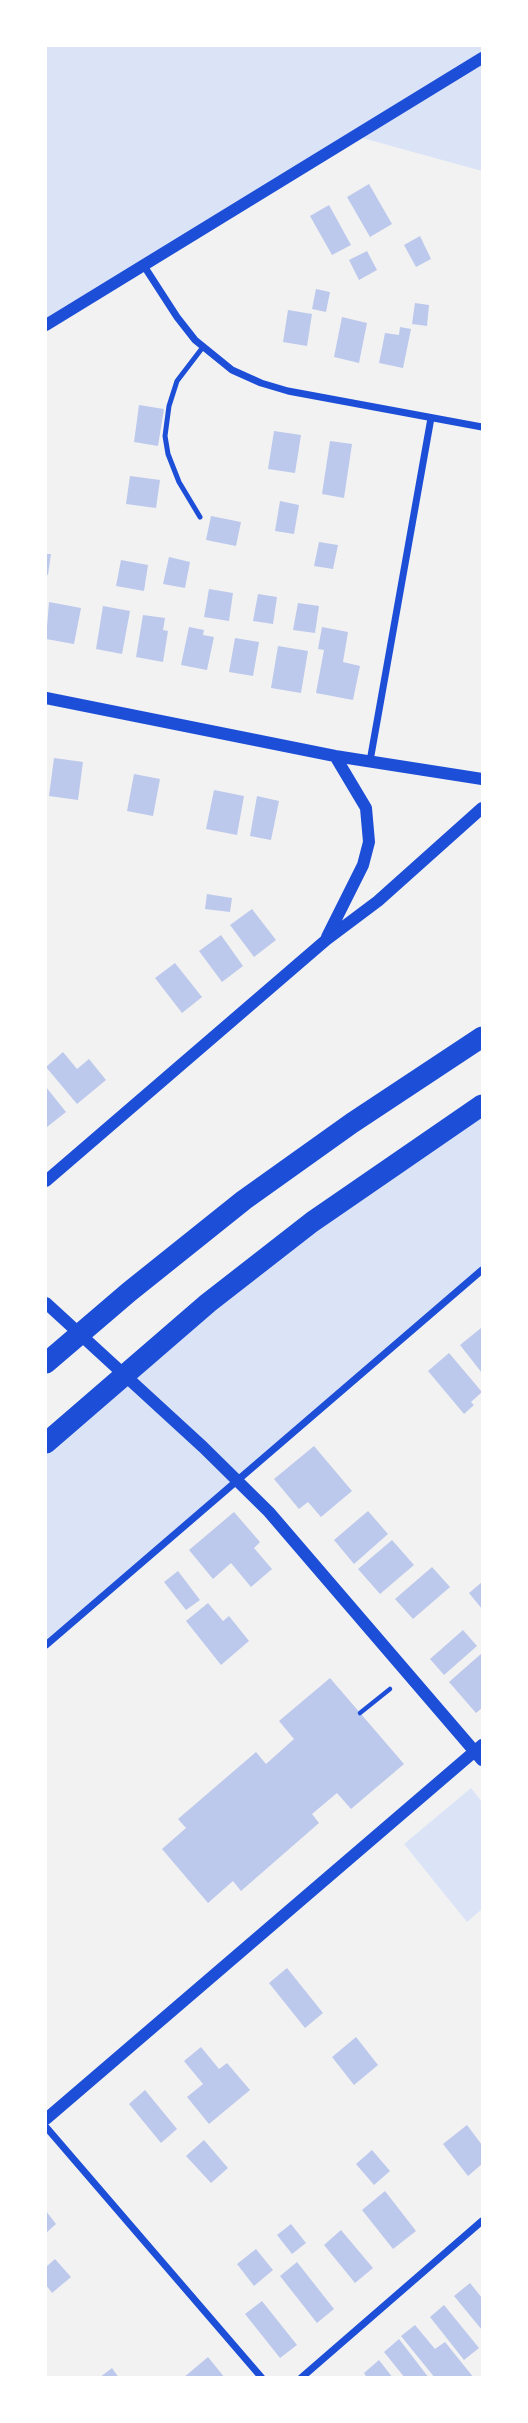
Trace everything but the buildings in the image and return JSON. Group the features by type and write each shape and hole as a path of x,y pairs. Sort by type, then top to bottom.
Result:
{"highway":[{"path":"46,1363 244,1200 352,1122 482,1037"},
{"path":"46,1443 208,1303 302,1230 386,1169 482,1105"}],"street":[{"path":"46,325 482,58"},
{"path":"144,266 177,317 203,347 232,370 288,391 482,427"},
{"path":"370,761 431,418"},
{"path":"46,698 335,756 482,779"},
{"path":"326,940 363,865 369,842 366,808 335,756"},
{"path":"46,1181 326,940 378,901 482,808"},
{"path":"46,1645 482,1270"},
{"path":"46,1303 203,1447 269,1513 480,1752 46,2119"},
{"path":"46,2127 262,2378"},
{"path":"301,2378 482,2221"}],"lane":[{"path":"200,517 179,482 168,454 165,436 169,406 177,382 203,347"}],"path":[{"path":"360,1713 390,1689"}],"shaded area":[{"path":"46,46 482,46 482,171 355,136 46,325"},
{"path":"482,1105 482,1270 46,1645 46,1443 208,1303"},
{"path":"471,1788 482,1802 482,1909 467,1922 404,1844"}]}
